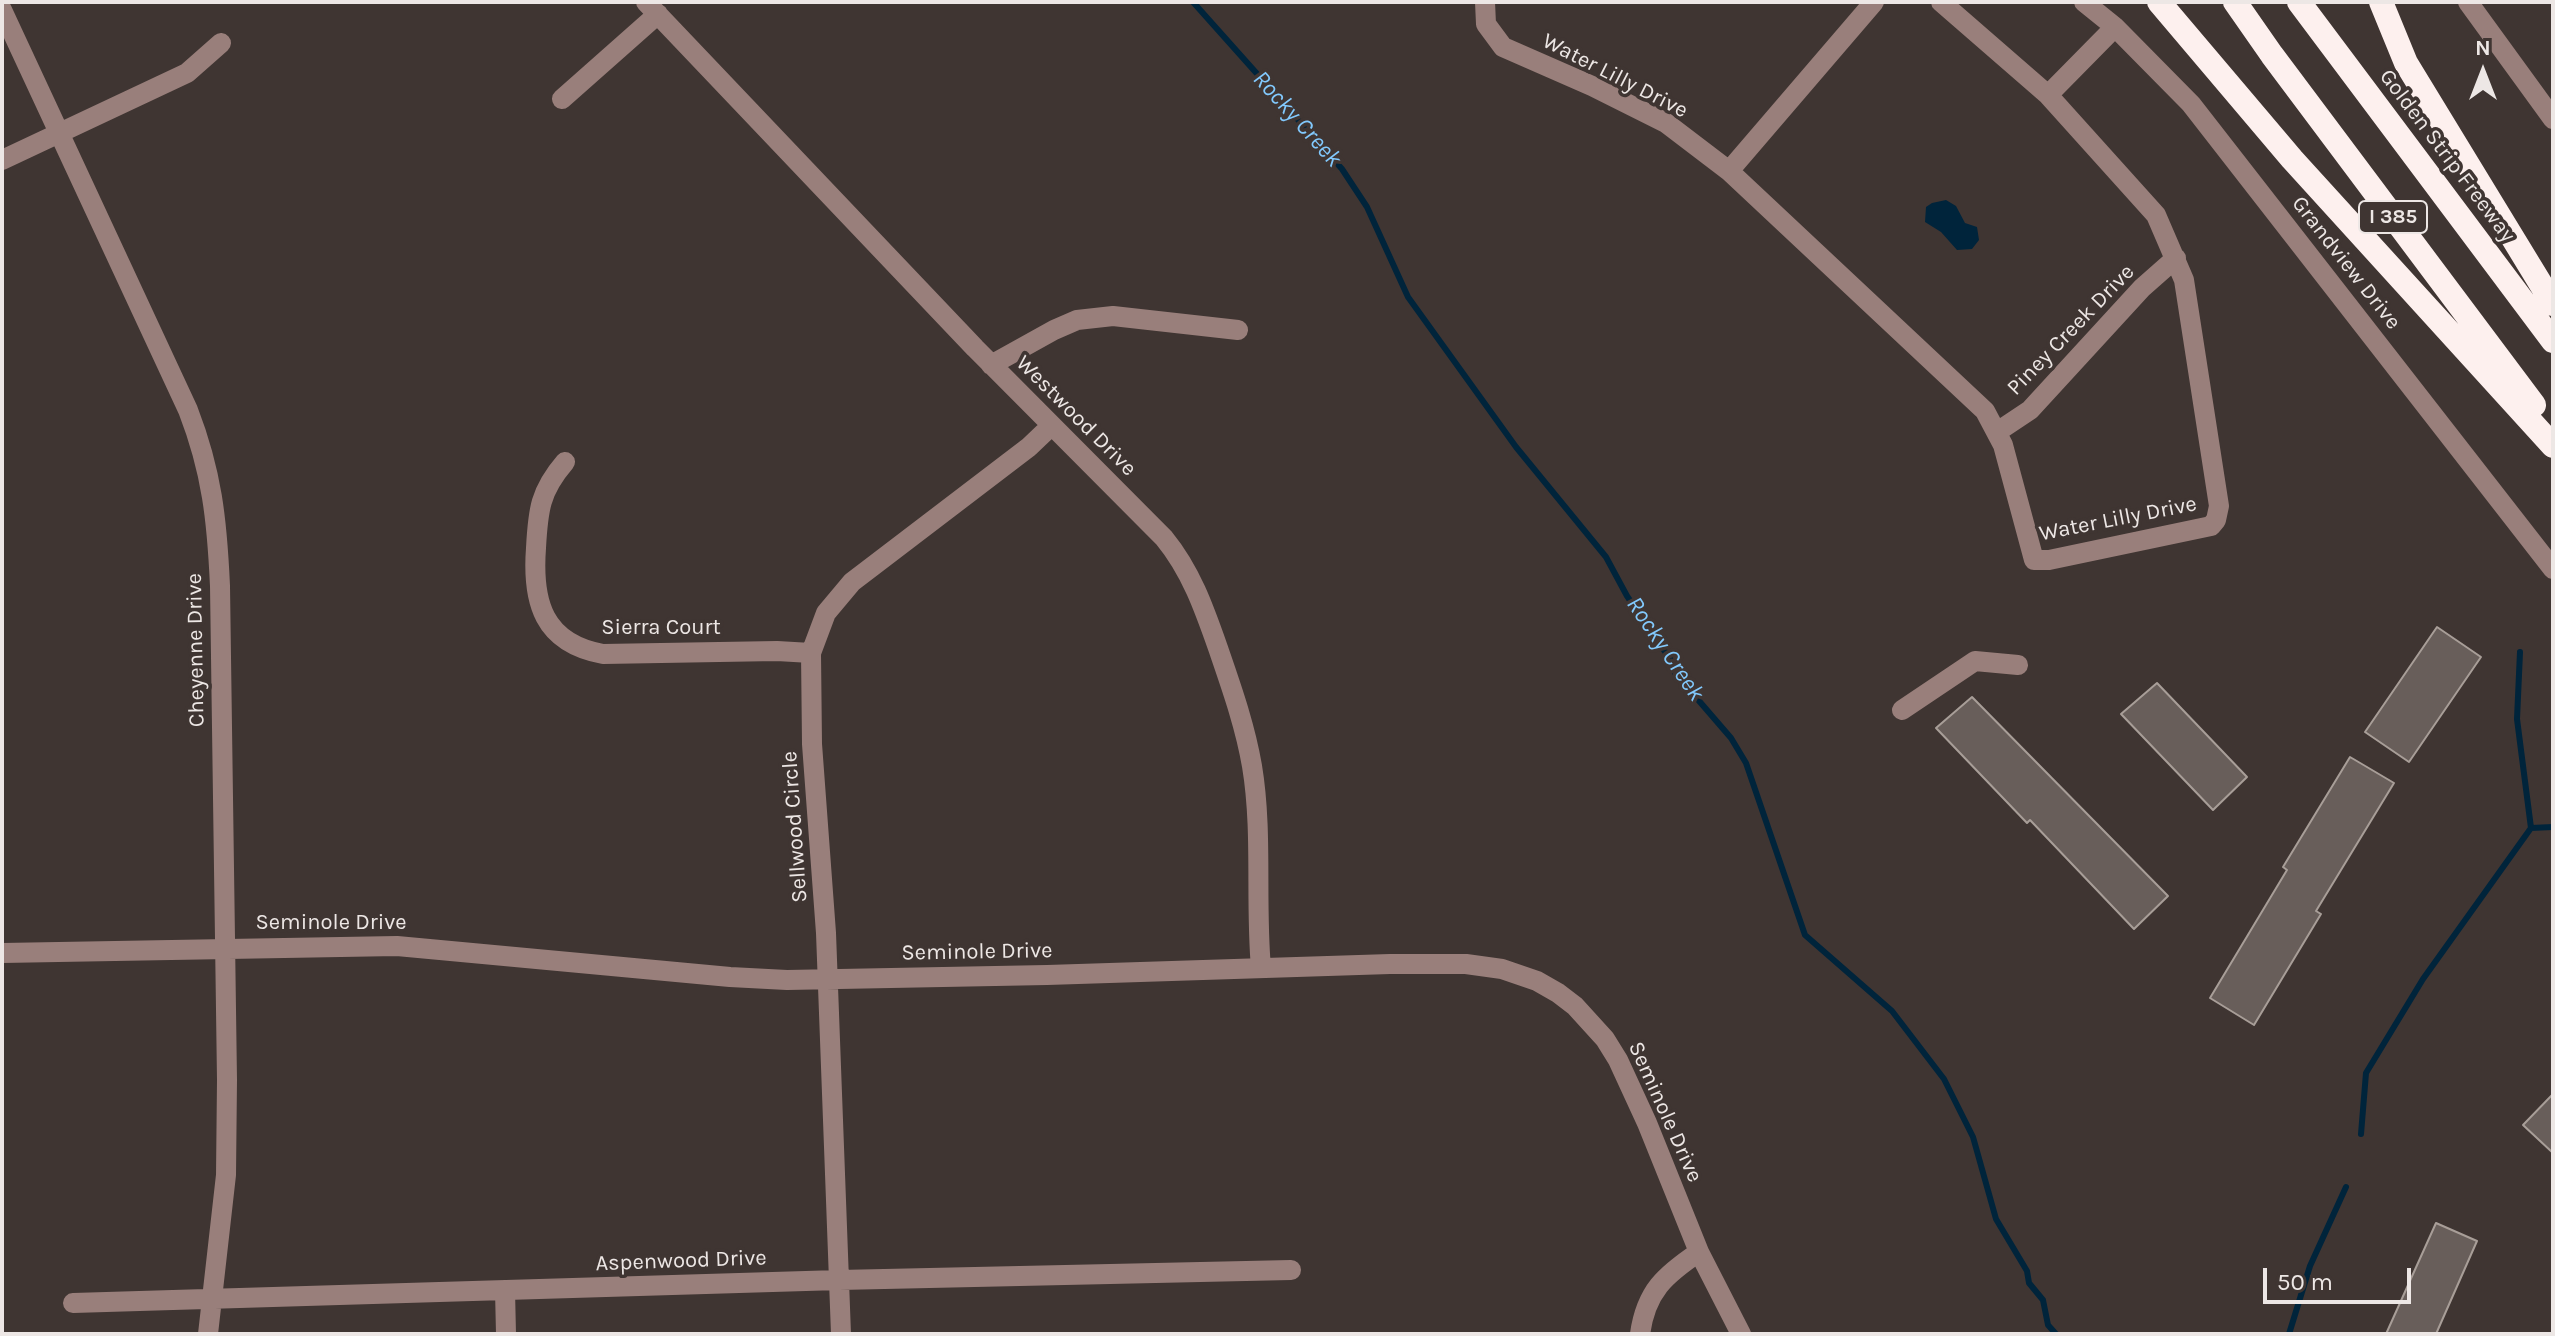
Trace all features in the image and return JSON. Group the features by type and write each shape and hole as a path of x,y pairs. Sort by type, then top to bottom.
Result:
{"highway":[{"path":"2159,2 2292,159 2553,446"},
{"name":"I 385","path":"2235,2 2553,430"},
{"name":"Golden Strip Freeway","path":"2299,2 2553,341"},
{"path":"2381,2 2406,63 2553,304"}],"street":[{"name":"Water Lilly Drive","path":"1485,2 1486,24 1503,47 1666,123 1729,171 1985,411 1997,432 2034,560 2049,560 2211,526 2216,520 2219,506 2184,280 2156,215 2048,95 1941,2"},
{"path":"1729,171 1874,2"},
{"name":"Grandview Drive","path":"2084,2 2115,27 2191,104 2553,569"},
{"path":"2468,2 2553,119"},
{"path":"562,99 652,8"},
{"name":"Westwood Drive","path":"652,8 991,365 1164,538 1186,568 1202,602 1239,708 1252,766 1257,818 1261,968"},
{"name":"Cheyenne Drive","path":"2,10 188,410 202,445 212,486 220,586 226,1175 208,1334"},
{"path":"2048,95 2115,27"},
{"path":"2,160 187,73 221,43"},
{"name":"Piney Creek Drive","path":"1997,432 2030,410 2142,288 2176,258"},
{"path":"991,365 1077,320 1113,316 1238,330"},
{"name":"Sellwood Circle","path":"841,1334 828,979 812,744 811,653 826,613 852,582 1029,447 1051,426"},
{"name":"Sierra Court","path":"565,462 548,481 542,500 534,564 539,606 547,621 563,638 581,649 603,654 811,653"},
{"path":"1902,710 1975,661 2018,665"},
{"name":"Seminole Drive","path":"2,953 397,946 730,977 828,979 1466,964 1514,971 1558,993 1592,1023 1618,1060 1699,1252 1741,1334"},
{"path":"1640,1334 1643,1314 1658,1284 1699,1252"},
{"name":"Aspenwood Drive","path":"73,1303 1291,1270"},
{"path":"505,1290 506,1334"}],"water":[{"path":"1946,200 1956,206 1965,223 1977,227 1979,240 1972,249 1957,250 1941,232 1925,222 1926,207"}],"building":[{"path":"2437,627 2481,657 2409,762 2365,732"},
{"path":"2157,683 2247,777 2213,810 2121,714"},
{"path":"1972,697 2168,896 2134,929 2030,820 2027,823 1936,728"},
{"path":"2350,757 2394,783 2316,911 2321,914 2254,1025 2210,998 2287,870 2283,867"},
{"path":"2553,1094 2553,1153 2523,1125"},
{"path":"2436,1223 2477,1241 2436,1334 2386,1334"}],"waterway":[{"name":"Rocky Creek","path":"1193,2 1342,169 1367,207 1408,297 1516,447 1606,557 1627,596 1679,672 1675,673 1731,738 1746,763 1805,935 1892,1011 1944,1079 1973,1137 1996,1219 2027,1271 2029,1283 2043,1300 2048,1325 2056,1334"},
{"path":"2361,1134 2366,1073 2423,979 2531,828 2517,719 2520,652"},
{"path":"2531,828 2553,827"},
{"path":"2289,1334 2310,1266 2346,1187"}]}
